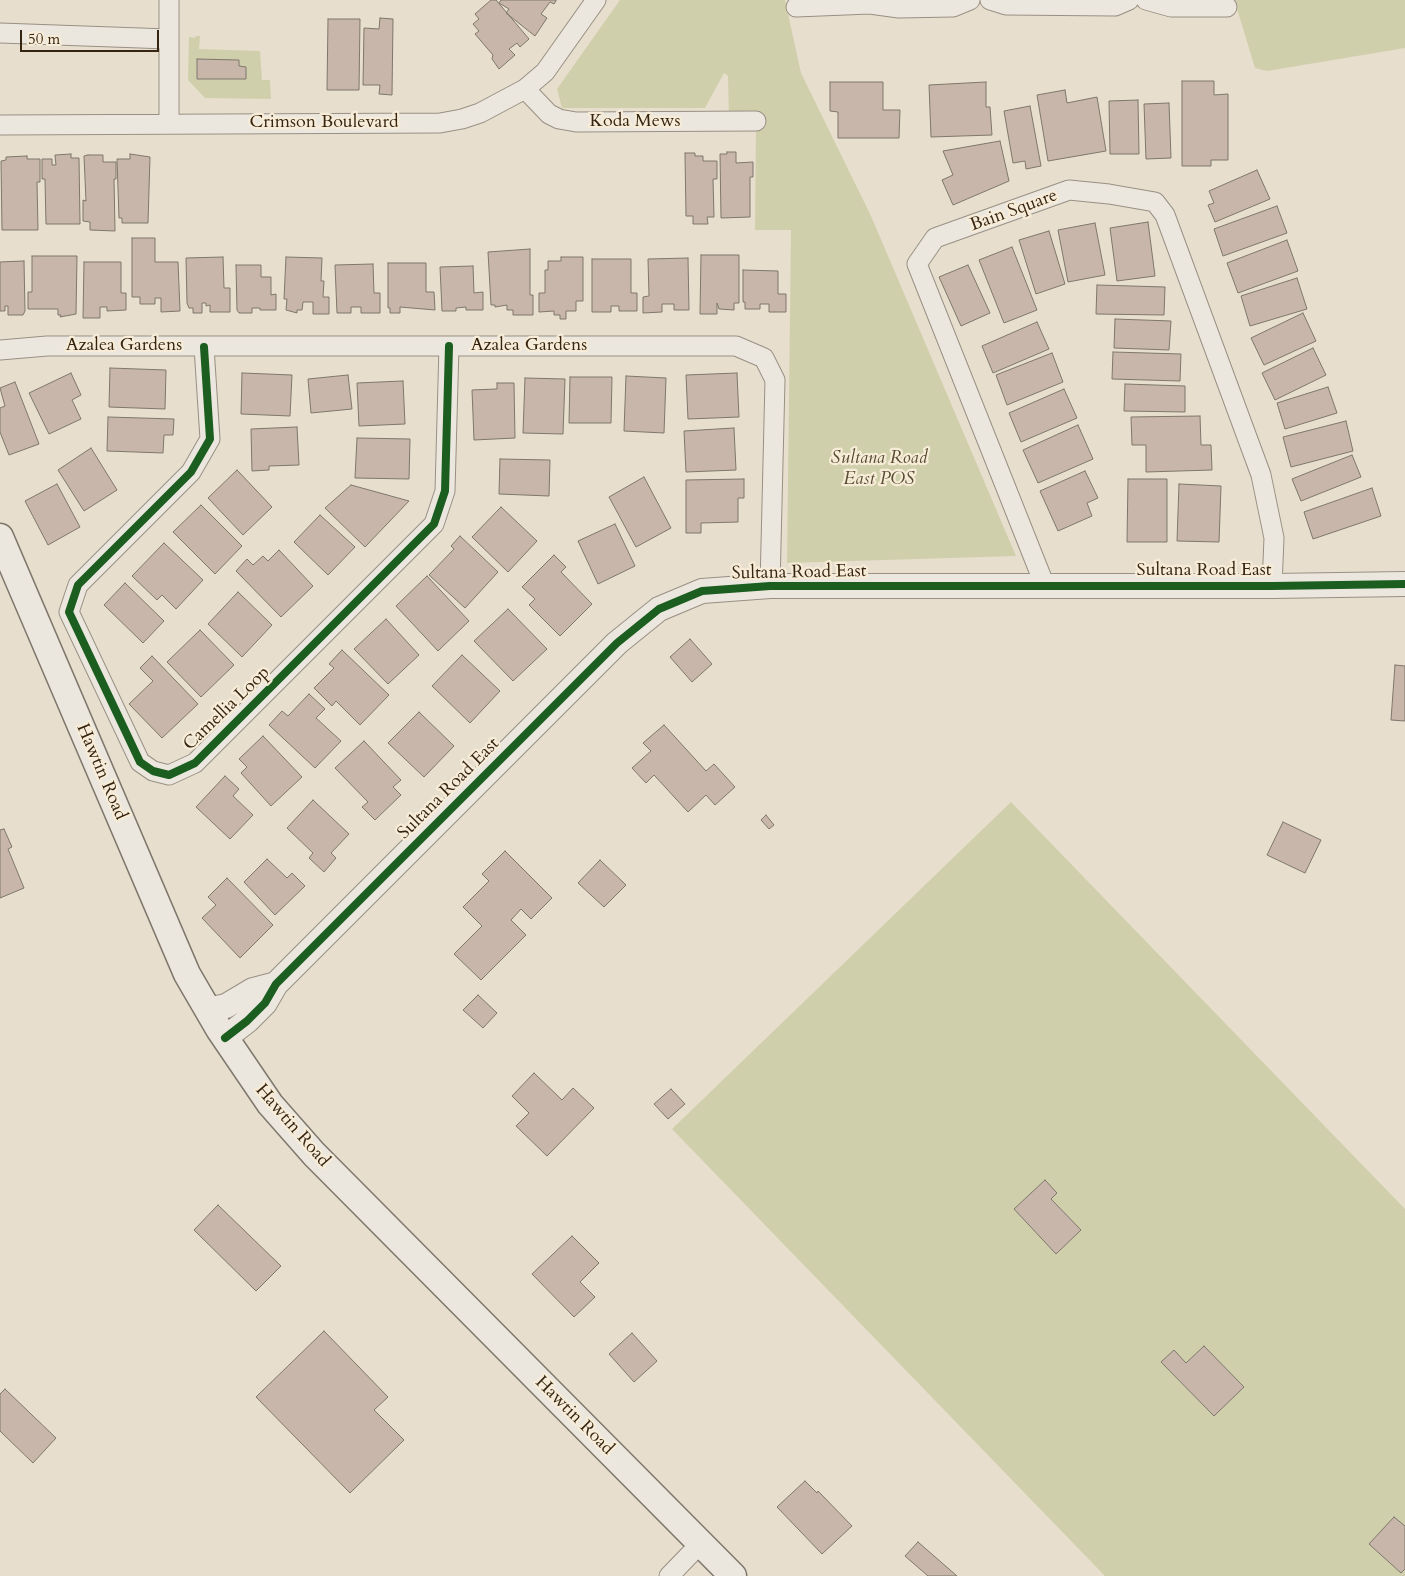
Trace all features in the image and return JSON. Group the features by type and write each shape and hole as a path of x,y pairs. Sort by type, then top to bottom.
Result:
{"main road":[{"name":"Hawtin Road","path":"0,537 187,974 225,1038 270,1104 314,1154 700,1544 734,1576"}],"street":[{"path":"169,0 169,124"},
{"name":"Crimson Boulevard","path":"0,125 440,123 480,113 525,89 545,72 596,0"},
{"path":"796,7 870,2 899,8 953,7 970,0"},
{"path":"990,0 1006,5 1115,6 1129,0"},
{"path":"1146,0 1171,7 1227,7"},
{"path":"0,33 168,39"},
{"name":"Koda Mews","path":"525,89 549,114 559,119 576,122 756,121"},
{"name":"Bain Square","path":"1045,586 917,264 935,238 1069,190 1109,194 1155,202 1166,215 1260,475 1274,538 1272,586"},
{"name":"Azalea Gardens","path":"0,350 47,346 736,346 764,358 775,380 770,586"},
{"name":"Camellia Loop","path":"204,346 210,439 192,472 78,585 69,612 140,762 153,771 169,775 195,763 434,524 445,491 449,346"},
{"name":"Sultana Road East","path":"225,1038 247,1021 265,1003 276,984 617,642 660,609 702,591 770,586 1272,586 1405,584"},
{"name":"Sultana Road East","path":"208,1010 226,1006 253,990 276,984"},
{"path":"669,1576 700,1544"}],"green space":[{"name":"Sultana Road East POS","path":"620,0 785,0 801,73 871,216 1016,556 787,563 791,230 755,230 756,122 729,122 728,76 724,73 705,108 562,108 557,89"},
{"path":"1165,0 1405,0 1405,48 1267,71 1255,68 1235,2"},
{"path":"200,36 199,49 260,51 262,80 270,80 271,99 205,98 188,80 189,37 195,38"},
{"path":"1011,802 1405,1209 1405,1576 1105,1576 672,1129"}],"building":[{"path":"491,0 496,0 529,39 520,47 517,43 509,49 515,55 499,69 492,59 493,55 475,34 479,31 473,24 479,19 475,14"},
{"path":"501,0 556,1 554,4 550,2 541,14 547,18 535,36 506,13 509,9 499,3"},
{"path":"380,18 393,19 392,95 379,94 380,85 363,85 364,28 379,29"},
{"path":"328,19 360,19 359,90 327,90"},
{"path":"197,59 239,60 239,66 246,67 246,79 197,79"},
{"path":"1182,81 1214,81 1214,95 1228,94 1228,160 1211,160 1211,166 1182,166"},
{"path":"830,82 883,82 883,110 900,110 899,138 838,138 838,112 830,111"},
{"path":"986,82 986,107 990,107 992,135 931,137 929,85"},
{"path":"1065,90 1067,103 1097,97 1106,151 1048,161 1037,95"},
{"path":"1138,100 1139,154 1110,154 1109,101"},
{"path":"1169,103 1171,158 1146,159 1144,104"},
{"path":"1030,106 1041,166 1026,169 1025,161 1013,163 1004,111"},
{"path":"1000,141 1009,181 953,205 942,180 953,175 943,151"},
{"path":"727,152 736,152 736,163 753,162 753,177 750,177 750,217 721,218 720,154 727,154"},
{"path":"685,153 695,153 695,156 703,156 703,161 717,161 717,179 713,179 714,217 707,217 708,224 693,224 693,216 686,216"},
{"path":"71,154 71,158 79,158 80,224 46,224 45,179 42,179 42,159 52,159 52,165 56,165 55,155"},
{"path":"130,154 150,157 148,223 122,223 122,218 119,218 117,159 130,159"},
{"path":"103,155 103,162 116,162 116,179 114,179 115,231 90,230 90,222 83,221 83,200 86,201 84,156"},
{"path":"27,156 27,159 40,159 40,182 37,182 38,230 2,230 1,161 6,160 6,157"},
{"path":"1257,170 1270,199 1215,222 1208,205 1214,203 1209,191"},
{"path":"1277,206 1287,233 1223,256 1214,229"},
{"path":"1148,222 1155,276 1117,281 1110,228"},
{"path":"1095,223 1105,275 1068,282 1058,230"},
{"path":"1049,231 1065,284 1036,294 1019,240"},
{"path":"132,238 155,238 155,262 178,262 180,311 161,312 161,298 155,298 155,304 140,304 140,297 132,297"},
{"path":"1287,240 1298,271 1238,293 1227,263"},
{"path":"1012,247 1037,310 1004,323 979,260"},
{"path":"530,249 530,295 533,295 533,315 513,315 513,310 507,310 507,305 495,307 495,305 491,305 488,252"},
{"path":"701,255 739,255 739,303 734,303 734,310 719,309 717,303 717,314 700,314"},
{"path":"32,256 77,256 76,314 60,317 58,309 28,309 28,292 32,292"},
{"path":"223,257 224,288 230,288 230,312 210,312 210,305 206,306 206,303 202,303 202,313 193,313 193,308 189,308 187,303 186,258"},
{"path":"286,257 322,258 321,281 324,281 323,297 329,297 329,314 313,314 313,302 303,302 302,310 297,310 297,313 286,310 287,299 284,299"},
{"path":"561,257 583,257 583,301 576,301 576,311 566,311 566,319 560,319 560,315 554,315 554,311 539,312 539,293 545,293 545,270 548,270 548,261 561,261"},
{"path":"688,258 689,310 674,310 674,304 662,304 662,312 643,313 643,297 649,296 648,259"},
{"path":"592,259 631,259 631,293 637,293 637,311 619,311 619,306 611,306 611,312 592,312"},
{"path":"24,261 25,311 23,315 8,315 8,306 5,306 5,311 0,311 0,262"},
{"path":"84,262 121,262 121,293 126,293 126,310 107,311 107,307 100,307 100,318 83,318"},
{"path":"388,263 426,263 426,292 434,292 435,310 400,307 400,313 390,313 390,308 388,308"},
{"path":"373,264 374,293 380,293 380,313 361,313 361,307 351,307 351,313 337,313 335,265"},
{"path":"236,265 261,265 261,277 271,277 271,295 276,294 276,310 252,308 252,313 239,313 237,310"},
{"path":"968,265 990,313 961,326 939,277"},
{"path":"473,266 474,293 483,292 483,310 466,310 466,307 456,308 456,311 442,311 440,267"},
{"path":"743,270 778,271 778,294 786,294 786,312 769,312 769,304 760,304 760,309 745,309 745,302 743,302"},
{"path":"1297,278 1307,309 1250,326 1241,296"},
{"path":"1097,285 1165,287 1164,315 1096,314"},
{"path":"1303,313 1316,341 1264,365 1251,338"},
{"path":"1115,319 1171,321 1169,350 1114,348"},
{"path":"1037,322 1049,349 993,373 982,346"},
{"path":"1313,348 1326,375 1275,400 1262,373"},
{"path":"1113,352 1181,354 1180,381 1112,379"},
{"path":"1052,353 1063,382 1007,405 996,375"},
{"path":"110,368 166,370 165,409 109,407"},
{"path":"71,373 81,395 72,400 81,419 49,434 29,393"},
{"path":"242,373 292,375 290,416 241,414"},
{"path":"737,373 739,417 688,419 686,375"},
{"path":"348,375 352,409 311,413 308,379"},
{"path":"626,376 666,378 664,433 624,431"},
{"path":"570,377 612,377 611,423 569,423"},
{"path":"525,378 565,379 563,434 523,433"},
{"path":"403,381 405,424 359,426 357,383"},
{"path":"15,382 39,444 9,455 0,432 0,408 5,406 0,388"},
{"path":"497,383 514,383 515,438 474,440 472,390 497,389"},
{"path":"1125,384 1185,386 1185,412 1124,411"},
{"path":"1328,387 1337,413 1285,429 1277,403"},
{"path":"1064,389 1077,418 1021,442 1009,413"},
{"path":"1200,416 1201,445 1211,445 1212,470 1146,472 1146,445 1132,445 1131,417"},
{"path":"108,417 174,419 173,435 164,435 163,453 107,451"},
{"path":"1346,421 1353,451 1291,467 1283,437"},
{"path":"1078,425 1093,459 1038,483 1023,450"},
{"path":"297,427 299,465 269,466 269,470 252,471 251,429"},
{"path":"734,428 736,470 686,472 684,431"},
{"path":"357,438 410,439 409,479 355,478"},
{"path":"91,448 117,490 84,511 58,470"},
{"path":"1352,455 1361,477 1301,501 1292,479"},
{"path":"500,459 550,460 549,496 499,494"},
{"path":"237,470 272,507 243,535 208,498"},
{"path":"1085,471 1098,498 1087,503 1092,516 1058,531 1040,491"},
{"path":"644,477 671,528 636,547 609,497"},
{"path":"744,479 744,498 738,498 738,522 701,523 701,533 686,533 686,480"},
{"path":"1128,479 1167,479 1167,542 1127,542"},
{"path":"57,484 80,527 48,545 25,501"},
{"path":"1179,484 1221,486 1219,542 1177,541"},
{"path":"351,485 409,501 365,547 325,508"},
{"path":"1372,488 1381,516 1313,539 1304,512"},
{"path":"201,505 242,546 215,574 173,532"},
{"path":"501,507 537,541 508,572 472,537"},
{"path":"320,515 355,547 328,575 294,542"},
{"path":"615,524 635,566 598,584 578,541"},
{"path":"460,536 498,572 465,608 429,575 454,549 451,546"},
{"path":"164,543 203,580 176,609 162,595 157,600 132,576"},
{"path":"279,550 313,586 281,617 236,571 247,559 253,565 263,556 268,561"},
{"path":"554,555 566,567 561,572 592,604 560,636 529,605 535,599 522,587"},
{"path":"427,576 469,621 438,651 396,606"},
{"path":"125,583 164,621 143,643 104,605"},
{"path":"238,592 272,625 242,657 208,624"},
{"path":"508,609 547,649 513,681 474,641"},
{"path":"386,619 419,655 388,684 354,649"},
{"path":"200,630 234,665 201,697 167,662"},
{"path":"690,639 712,664 692,682 670,657"},
{"path":"342,650 389,695 360,725 336,701 332,706 314,688 334,668 329,664"},
{"path":"462,655 500,691 470,723 432,686"},
{"path":"152,656 198,704 162,738 129,704 153,681 140,668"},
{"path":"1395,665 1405,666 1405,721 1391,720"},
{"path":"309,694 325,709 316,718 341,741 315,768 269,725 282,711 288,716"},
{"path":"419,712 454,746 424,777 388,743"},
{"path":"664,725 706,771 714,764 735,787 715,805 706,795 688,812 654,775 646,783 632,768 651,751 643,743"},
{"path":"263,736 302,777 271,806 241,773 247,767 239,759"},
{"path":"364,741 401,780 393,787 401,795 375,820 362,807 368,802 335,768"},
{"path":"225,776 239,789 233,796 253,815 230,839 196,807"},
{"path":"313,800 349,834 331,853 336,858 324,872 309,858 313,853 287,828"},
{"path":"766,815 774,825 769,829 761,820"},
{"path":"1283,822 1321,840 1305,873 1267,855"},
{"path":"4,829 12,847 8,849 24,888 0,898 0,830"},
{"path":"505,851 552,898 531,919 521,909 511,920 526,935 481,980 454,954 482,926 463,907 489,881 482,874"},
{"path":"267,859 287,878 292,873 305,886 275,915 244,882"},
{"path":"600,860 626,885 604,907 578,883"},
{"path":"227,878 273,925 240,958 202,918 216,905 208,897"},
{"path":"478,995 497,1013 483,1028 463,1010"},
{"path":"534,1073 562,1100 573,1088 594,1108 547,1156 516,1126 529,1113 512,1096"},
{"path":"671,1089 685,1104 668,1119 654,1104"},
{"path":"1045,1180 1057,1193 1051,1199 1081,1230 1056,1254 1014,1209"},
{"path":"218,1205 281,1266 256,1291 194,1230"},
{"path":"572,1236 599,1263 580,1282 595,1297 574,1317 532,1274"},
{"path":"324,1331 388,1397 374,1410 404,1440 350,1493 256,1397"},
{"path":"632,1333 657,1361 634,1382 609,1354"},
{"path":"1204,1346 1244,1387 1214,1416 1161,1362 1174,1350 1186,1363"},
{"path":"5,1389 56,1438 33,1463 0,1431 0,1394"},
{"path":"805,1481 817,1493 818,1491 852,1526 822,1554 777,1507"},
{"path":"1394,1517 1405,1526 1405,1569 1401,1573 1369,1544"},
{"path":"918,1542 957,1576 928,1576 905,1556"}],"cycle path":[{"path":"204,347 210,439 191,472 78,585 69,612 140,762 153,771 169,775 195,763 434,524 445,491 449,346"},
{"path":"225,1038 247,1021 265,1003 276,984 617,643 659,609 702,591 770,586 1272,586 1405,584"}]}
